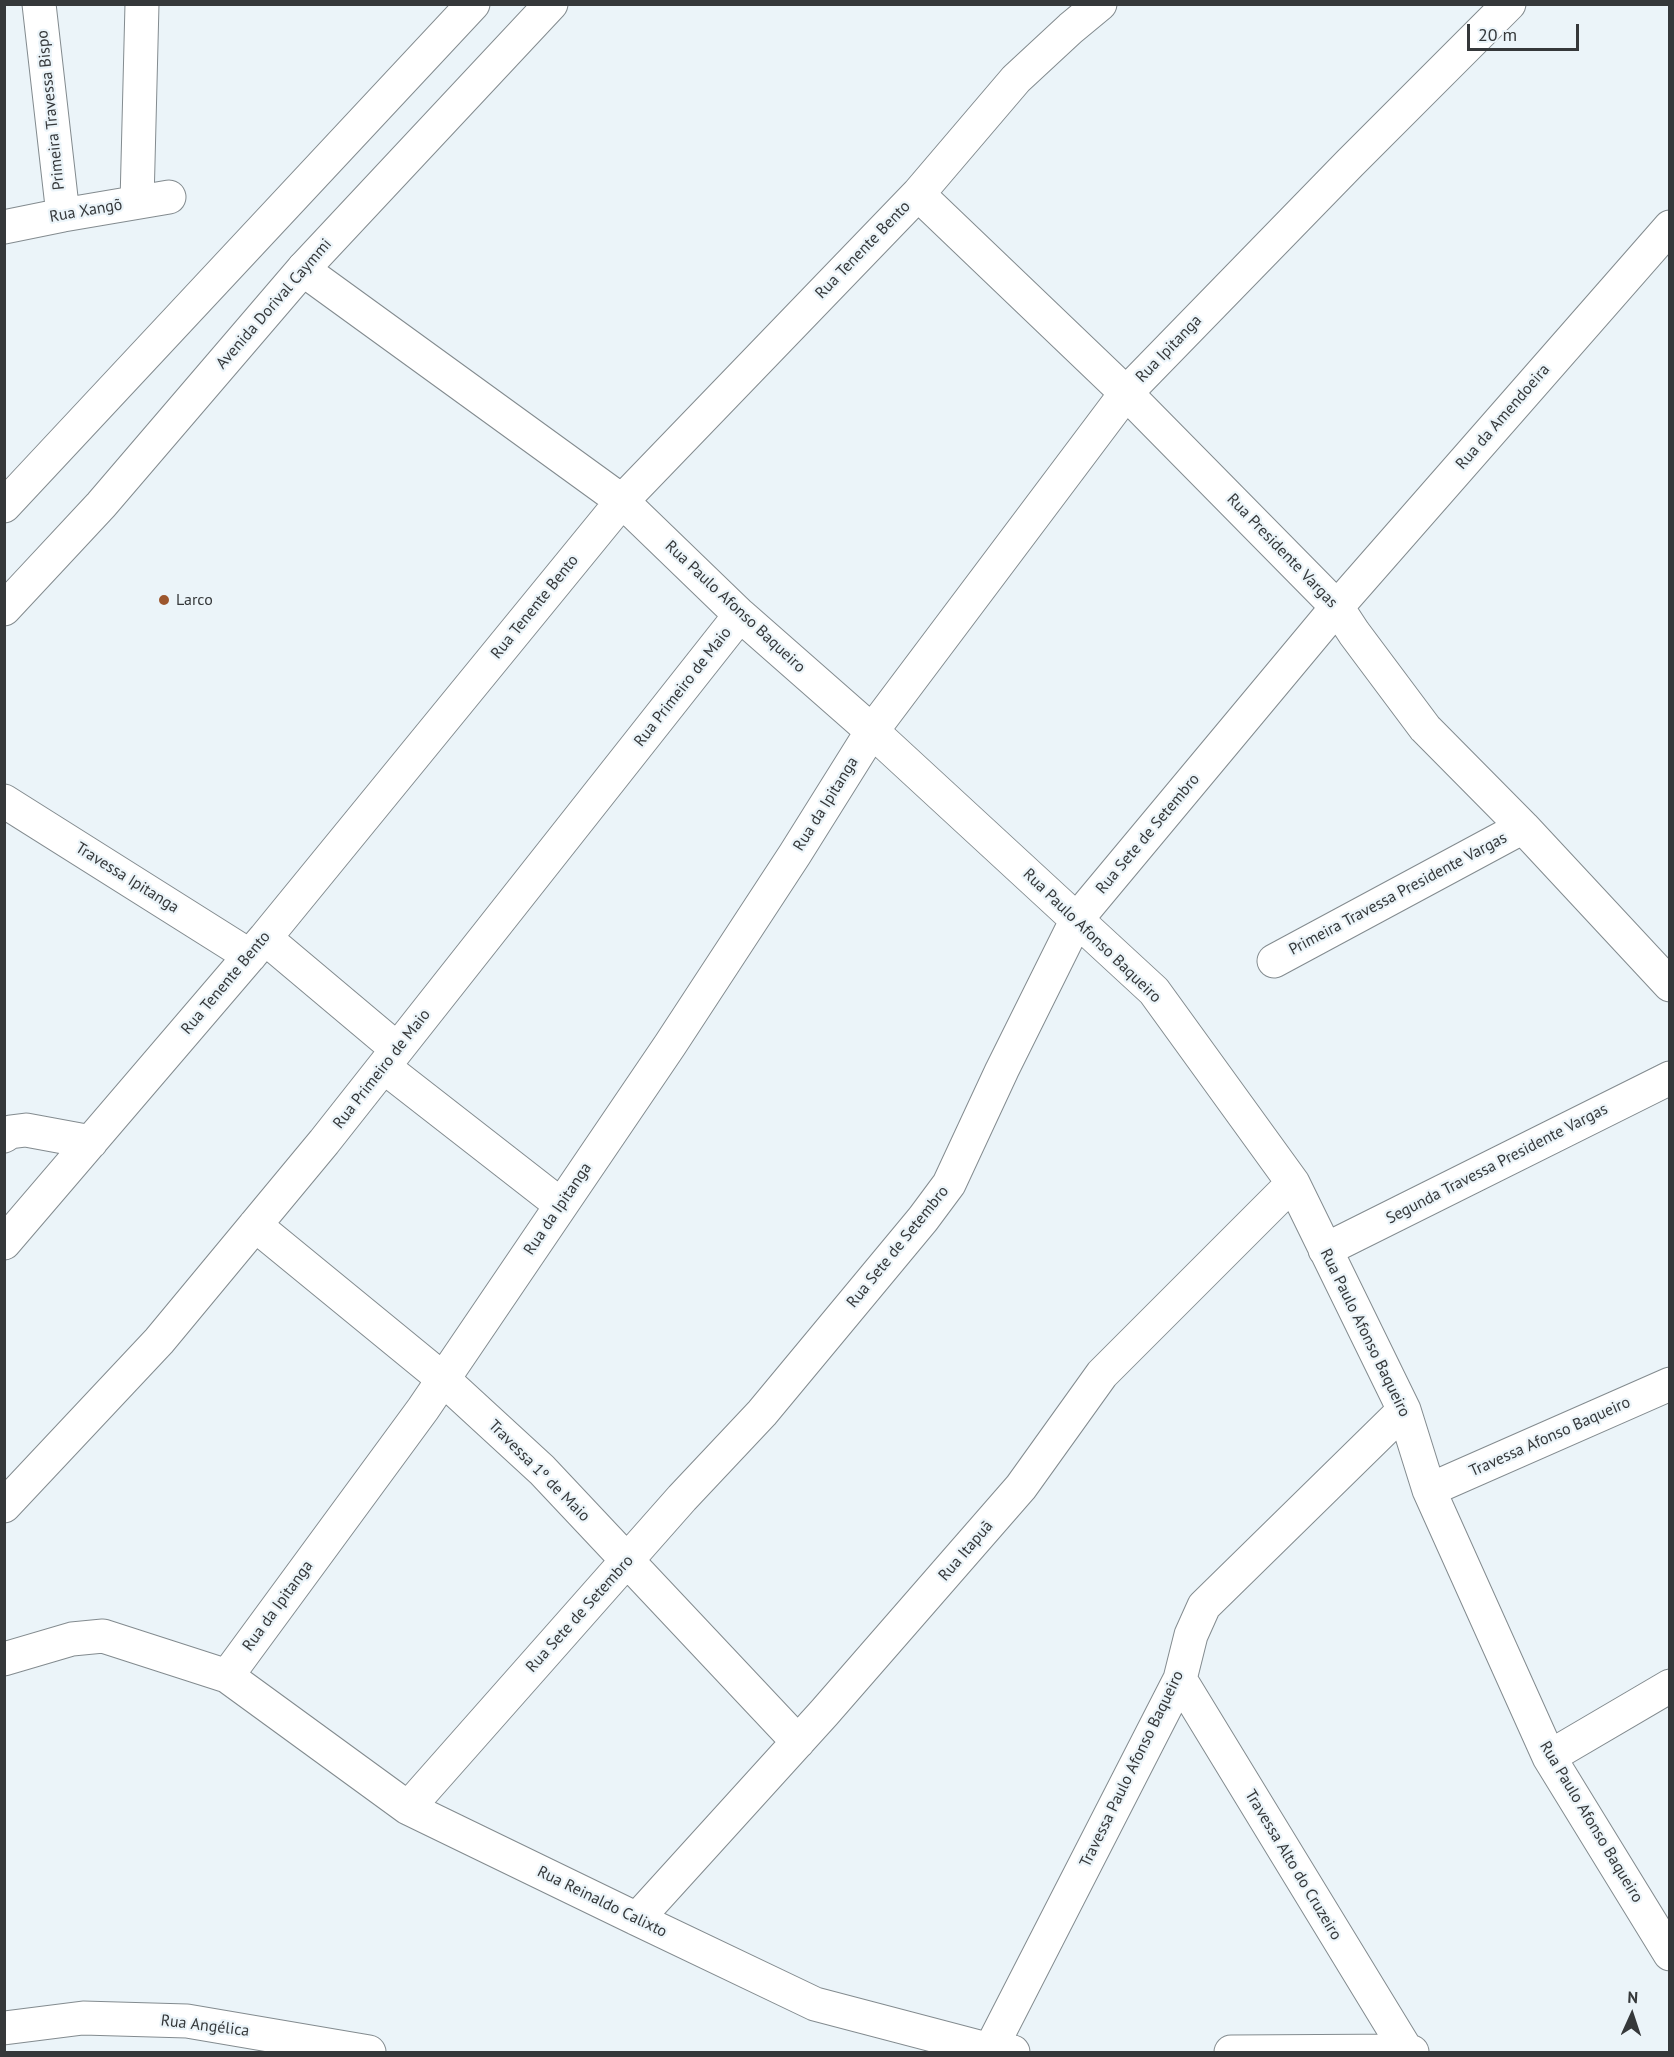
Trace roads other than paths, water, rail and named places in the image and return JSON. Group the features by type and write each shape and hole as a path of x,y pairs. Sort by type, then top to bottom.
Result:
{"street":[{"name":"Primeira Travessa Bispo","path":"39,4 63,215"},
{"path":"137,202 142,4"},
{"path":"4,506 473,4"},
{"name":"Avenida Dorival Caymmi","path":"4,609 100,505 304,268 551,4"},
{"name":"Rua Tenente Bento","path":"4,1243 258,947 621,501 918,194 1072,16 1100,4"},
{"name":"Rua Ipitanga","path":"872,730 1126,393 1509,4"},
{"name":"Rua Presidente Vargas","path":"918,194 1126,393 1337,606 1354,633 1425,728 1522,827 1670,985"},
{"name":"Rua Xangõ","path":"4,227 169,197"},
{"name":"Rua da Amendoeira","path":"1337,606 1670,226"},
{"name":"Rua Paulo Afonso Baqueiro","path":"304,268 621,501 740,615 872,730 1154,991 1293,1183 1404,1410 1430,1490 1549,1756 1670,1954"},
{"name":"Rua Sete de Setembro","path":"408,1808 682,1498 762,1413 923,1219 949,1184 1002,1070 1077,919 1337,606"},
{"name":"Rua Primeiro de Maio","path":"4,1506 159,1341 255,1225 391,1058 740,615"},
{"name":"Rua da Ipitanga","path":"227,1676 443,1379 795,854 872,730"},
{"name":"Travessa Ipitanga","path":"4,801 258,947 561,1205"},
{"name":"Primeira Travessa Presidente Vargas","path":"1274,961 1522,827"},
{"name":"Segunda Travessa Presidente Vargas","path":"1325,1250 1670,1078"},
{"path":"4,1136 10,1132 26,1130 91,1142"},
{"name":"Rua Itapuã","path":"638,1919 798,1742 1021,1487 1102,1374 1293,1183"},
{"name":"Travessa 1º de Maio","path":"255,1225 443,1379 542,1470 798,1742"},
{"name":"Travessa Afonso Baqueiro","path":"1430,1490 1670,1384"},
{"name":"Travessa Paulo Afonso Baqueiro","path":"1002,2051 1180,1679 1191,1635 1203,1606 1404,1410"},
{"name":"Rua Reinaldo Calixto","path":"4,1659 72,1639 103,1636 227,1676 408,1808 815,2004 1002,2051"},
{"name":"Travessa Alto do Cruzeiro","path":"1180,1679 1409,2052"},
{"path":"1549,1756 1670,1686"},
{"name":"Rua Angélica","path":"4,2028 83,2018 187,2021 369,2052"},
{"path":"1231,2052 1409,2052"}],"place":[{"name":"Larco","path":"164,600"}]}
